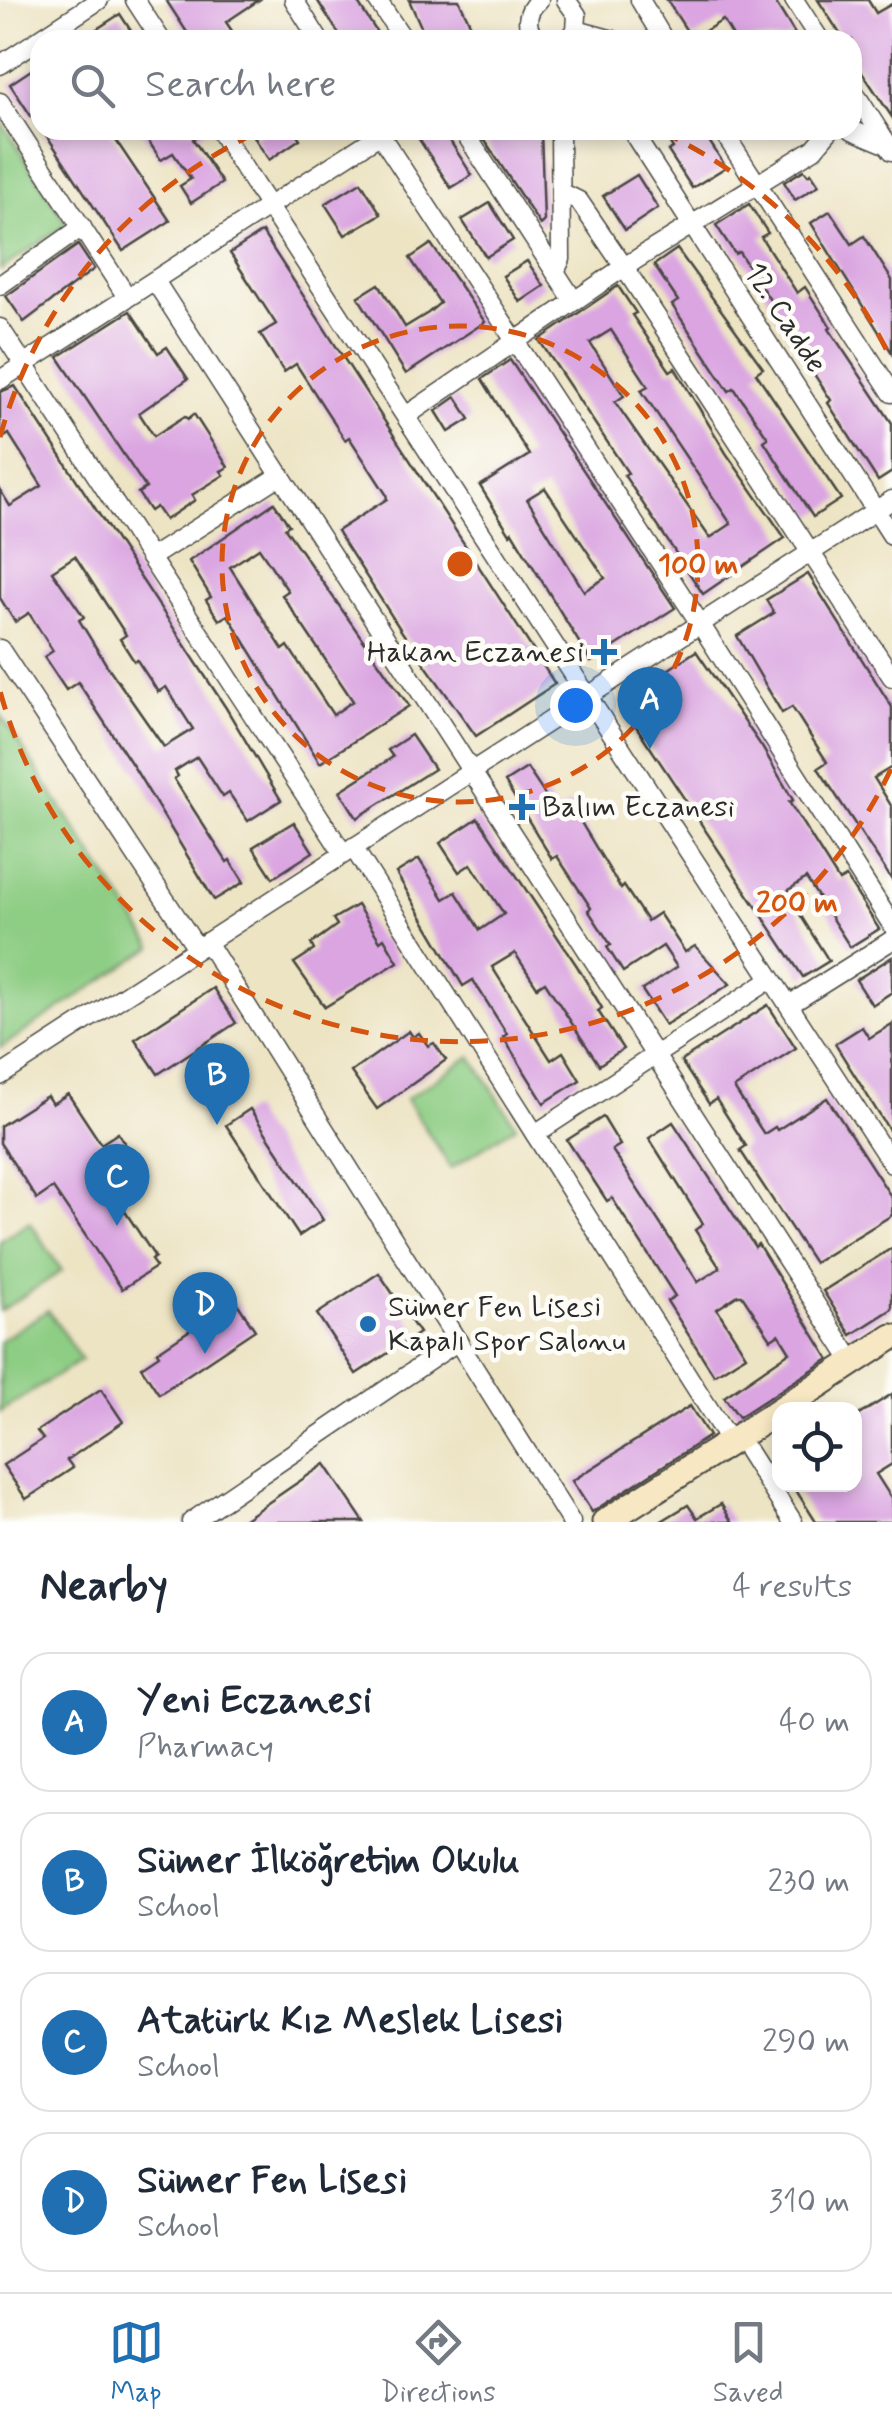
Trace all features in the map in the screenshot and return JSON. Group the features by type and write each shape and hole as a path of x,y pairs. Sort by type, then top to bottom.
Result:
{"street":[{"path":"54,30 100,0"},
{"path":"135,0 154,30"},
{"path":"294,0 314,30"},
{"path":"378,0 398,30"},
{"path":"640,0 658,30"},
{"path":"794,0 814,30"},
{"path":"528,3 529,30"},
{"path":"574,30 575,3"},
{"path":"0,65 30,46"},
{"path":"0,102 126,298"},
{"path":"862,105 890,148"},
{"path":"862,135 890,148"},
{"path":"225,140 892,1164"},
{"path":"0,380 370,140"},
{"path":"387,140 891,921"},
{"path":"469,140 574,301"},
{"path":"555,272 561,258 560,140"},
{"name":"12. Cadde","path":"637,140 884,505 892,536"},
{"path":"728,140 892,393"},
{"path":"406,416 624,267 823,140"},
{"path":"563,193 579,201 624,267 892,677"},
{"path":"0,284 82,228"},
{"path":"155,281 853,1362"},
{"path":"0,328 738,1446 793,1522"},
{"path":"150,558 281,475"},
{"path":"0,1076 884,505"},
{"path":"0,649 202,945 572,1522"},
{"path":"789,1005 892,940"},
{"path":"535,1134 771,979"},
{"path":"792,1402 892,1337"},
{"path":"191,1522 458,1341"},
{"path":"823,1402 892,1357"},
{"path":"634,1522 772,1417"},
{"path":"605,1522 738,1446 772,1433"}],"green space":[{"path":"0,119 67,224 0,270"},
{"path":"0,714 153,947 0,1048"},
{"path":"471,1056 516,1126 451,1168 406,1099"},
{"path":"30,1222 62,1271 0,1311 0,1241"},
{"path":"48,1310 81,1360 0,1412 0,1341"}],"building":[{"path":"166,0 259,0 226,22 231,30 186,30"},
{"path":"317,0 356,0 376,30 336,30"},
{"path":"409,0 459,0 473,30 422,30"},
{"path":"667,0 774,0 793,30 729,30 723,20 707,30 686,30"},
{"path":"818,0 868,0 876,13 892,4 892,117 862,72 862,30 838,30"},
{"path":"120,14 130,30 95,30"},
{"path":"30,71 30,114 10,84"},
{"path":"50,140 116,140 170,221 123,251"},
{"path":"148,140 194,140 222,183 191,203 180,186 191,179 173,153 161,160"},
{"path":"256,140 299,140 269,160"},
{"path":"420,140 449,140 472,175 451,188"},
{"path":"485,140 541,140 544,221 540,225"},
{"path":"668,140 708,140 726,167 692,188 668,151 673,148"},
{"path":"804,170 819,185 795,200 784,182"},
{"path":"637,175 658,208 625,230 603,196"},
{"path":"361,182 381,214 345,235 325,204"},
{"path":"490,203 513,240 486,257 462,220"},
{"path":"749,204 768,233 761,237 797,293 805,287 892,423 892,472 878,481 772,310 775,308 739,252 735,254 716,225"},
{"path":"830,211 852,244 864,236 892,280 892,353 811,223"},
{"path":"262,232 555,684 476,736 337,531 387,499 386,494 296,364 284,372 260,334 276,324 230,253"},
{"path":"431,244 485,322 406,374 358,297 379,284 405,327 428,313 440,303 410,258"},
{"path":"78,245 94,269 24,322 6,296"},
{"path":"677,249 763,368 756,373 841,499 813,517 764,441 768,438 734,388 729,391 672,305 678,301 654,265"},
{"path":"527,261 544,286 520,302 503,276"},
{"path":"618,286 636,313 632,315 670,371 675,368 726,453 785,538 703,594 539,340","holes":["611,330 648,386 641,390 731,524 710,538 615,402 624,396 590,343"]},
{"path":"130,311 158,353 167,347 188,379 139,413 154,436 194,414 228,467 221,471 224,475 192,495 195,500 165,520 156,507 150,511 138,493 146,488 58,357"},
{"path":"510,360 675,608 591,662 480,486 529,455 482,379","holes":["545,488 605,578 584,591 527,499"]},
{"path":"15,386 226,708 281,800 248,821 229,793 223,797 197,757 175,771 178,776 174,779 244,882 214,900 78,682 66,690 44,657 53,651 29,613 15,622 0,598 0,490 10,506 42,486 9,434 0,440 0,392","holes":["75,556 126,635 120,639 134,661 158,692 166,687 193,729 164,747 106,664 79,620 84,617 52,571"]},
{"path":"456,397 470,419 449,432 436,411"},
{"path":"274,503 289,525 285,528 409,706 320,763 228,615 219,620 206,600 211,597 189,561","holes":["259,548 288,591 282,595 353,701 333,715 288,646 283,650 230,567"]},
{"path":"808,574 892,707 892,767 874,778 892,807 892,880 818,768 827,762 792,707 782,713 737,636 774,613 766,600"},
{"path":"696,651 762,747 793,800 789,802 839,881 846,877 879,929 850,947 806,878 786,892 829,961 803,977 620,702"},
{"path":"411,735 434,769 357,818 340,791 393,757 388,750"},
{"path":"527,768 557,813 570,804 621,889 624,886 647,921 659,913 685,952 695,946 730,984 665,1025 642,990 677,967 663,946 623,972 588,910 591,908 557,856 552,859 505,782"},
{"path":"478,818 577,966 602,1008 598,1011 623,1049 599,1065 545,982 537,987 515,953 492,967 551,1060 563,1052 580,1080 544,1103 473,980 463,986 396,873 419,859 444,899 456,892 480,930 504,914 471,864 459,872 440,843"},
{"path":"294,822 313,852 273,878 253,847"},
{"path":"357,905 398,962 325,1007 294,963 314,950 311,944 337,925 333,919"},
{"path":"892,957 892,992 872,1005 856,980"},
{"path":"213,988 236,1023 158,1074 135,1039"},
{"path":"768,1005 796,1048 734,1088 764,1134 827,1098 892,1198 892,1215 814,1263 740,1150 746,1146 716,1099 709,1104 681,1061"},
{"path":"892,1024 892,1135 835,1044 862,1027 869,1038"},
{"path":"409,1031 413,1037 419,1033 428,1046 434,1043 446,1060 377,1109 351,1072"},
{"path":"68,1094 101,1144 118,1133 138,1164 107,1184 155,1257 151,1260 156,1267 122,1289 53,1188 37,1199 0,1143 0,1126 47,1096 52,1104"},
{"path":"250,1109 323,1220 299,1236 226,1125"},
{"path":"603,1117 620,1145 612,1150 698,1282 720,1268 695,1230 703,1224 649,1138 673,1122 755,1247 758,1244 829,1359 739,1417 724,1397 790,1352 779,1334 771,1339 742,1295 738,1295 717,1309 746,1355 714,1375 667,1301 675,1296 612,1198 607,1201 567,1140"},
{"path":"892,1248 892,1309 851,1335 823,1291"},
{"name":"Sümer Fen Lisesi Kapalı Spor Salonu","path":"379,1273 419,1333 356,1374 317,1314"},
{"path":"237,1303 255,1330 159,1394 141,1367 217,1312 219,1315"},
{"path":"101,1389 123,1422 67,1460 73,1468 26,1499 3,1465 43,1439 37,1431"},
{"path":"892,1394 892,1464 876,1474 892,1499 892,1522 816,1522 797,1492 862,1492 862,1413"},
{"path":"690,1406 709,1436 592,1512 572,1481"},
{"path":"325,1464 364,1522 240,1522 291,1487"},
{"path":"721,1504 732,1522 660,1522 688,1505 697,1518"}],"place":[{"name":"Hakan Eczanesi","path":"604,652"},
{"name":"Yeni Eczanesi","path":"650,749"},
{"name":"Balım Eczanesi","path":"522,807"},
{"name":"Sümer İlköğretim Okulu","path":"217,1125"},
{"name":"Atatürk Kız Meslek Lisesi","path":"117,1226"},
{"name":"Sümer Fen Lisesi Kapalı Spor Salonu","path":"368,1324"},
{"name":"Sümer Fen Lisesi","path":"205,1354"}]}
